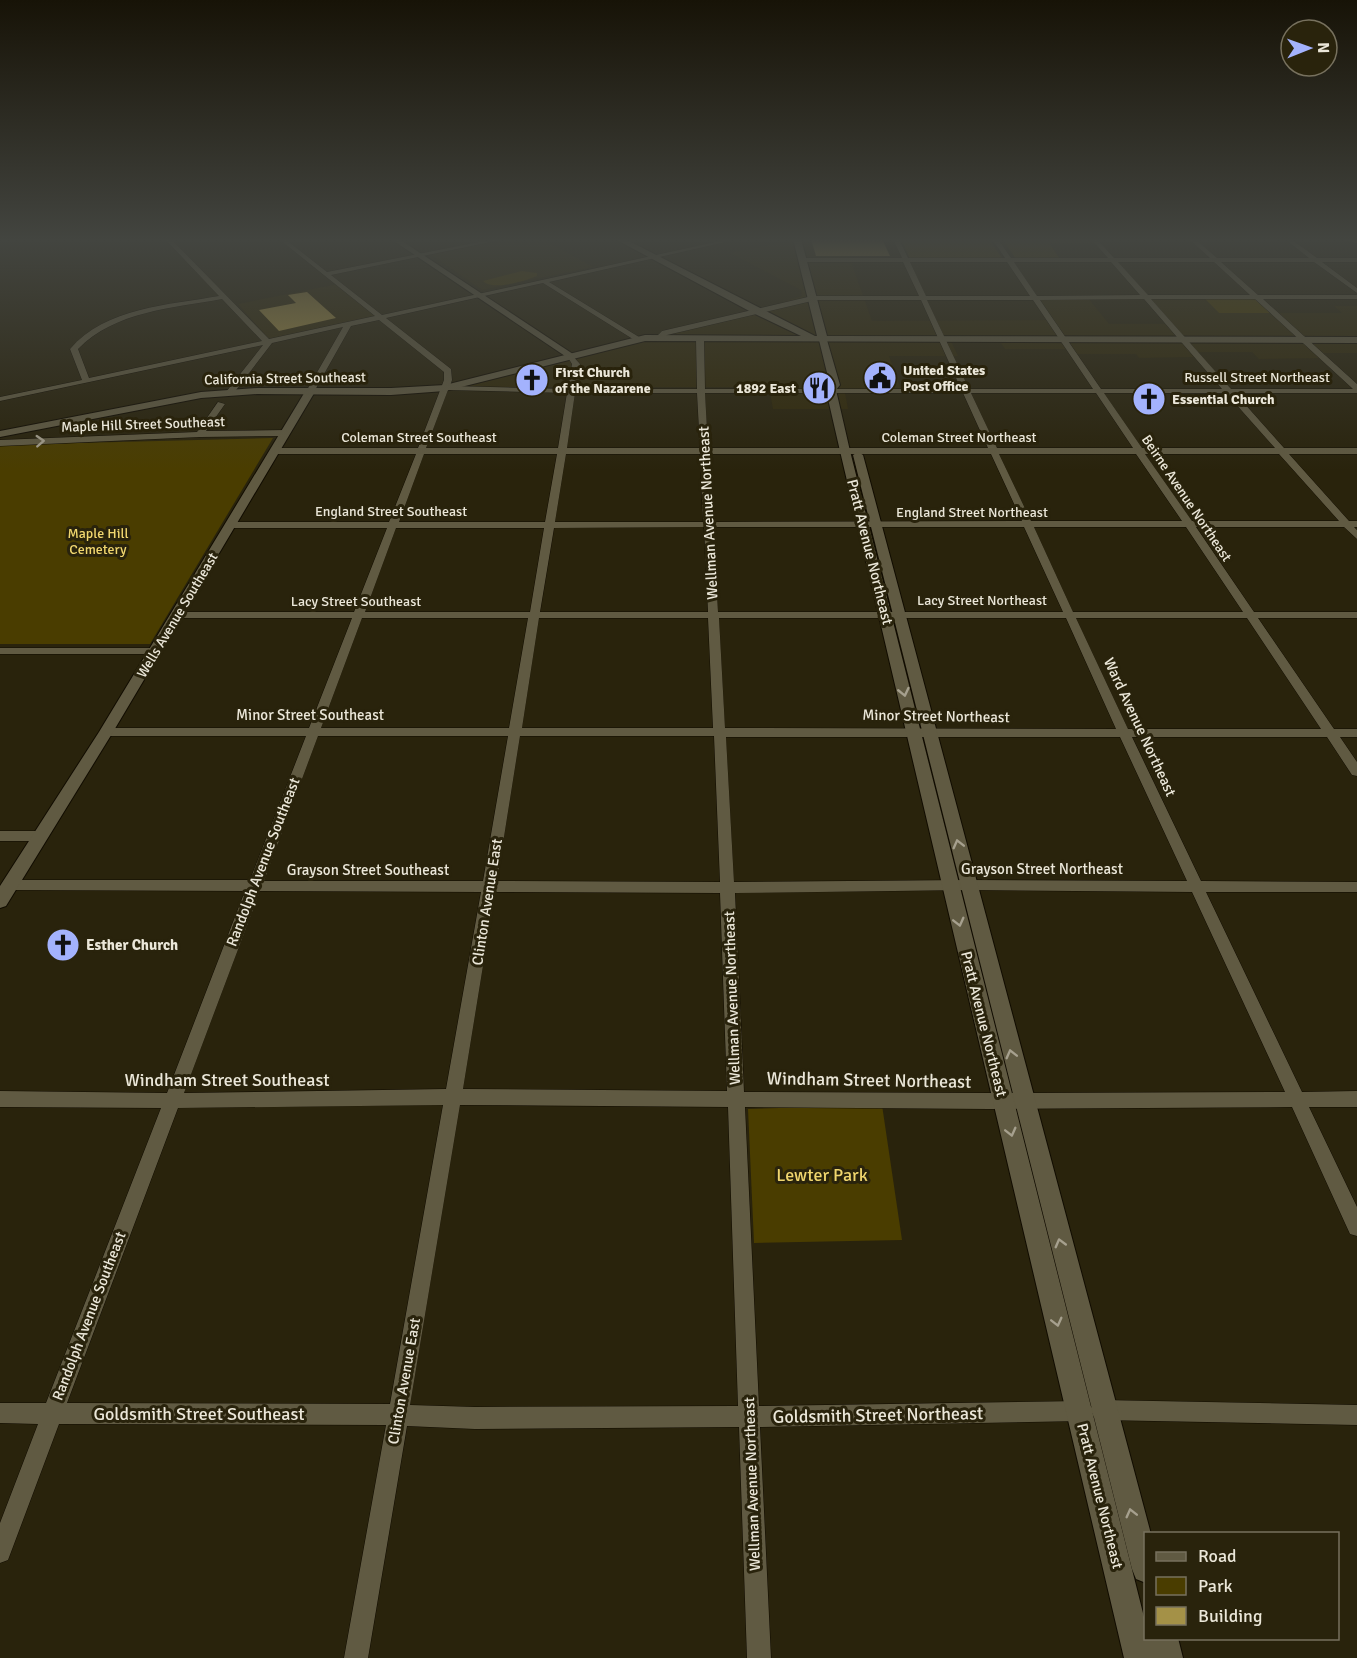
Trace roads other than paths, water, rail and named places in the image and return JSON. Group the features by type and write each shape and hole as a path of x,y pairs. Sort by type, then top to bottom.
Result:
{"main road":[{"path":"767,316 800,333 823,340"},
{"name":"Pratt Avenue Northeast","path":"817,316 823,340"},
{"path":"597,350 697,333"},
{"path":"597,350 636,339 697,333 823,340 1357,340"},
{"name":"California Street Southeast","path":"0,434 146,404 230,392 412,391 445,388 597,350"}],"street":[{"path":"86,381 74,349 90,332 133,316"},
{"path":"242,316 267,343"},
{"path":"512,316 571,356"},
{"path":"600,316 636,339"},
{"path":"697,333 742,316"},
{"name":"Ward Avenue Northeast","path":"931,316 1195,885 1357,1227"},
{"name":"Beirne Avenue Northeast","path":"1047,316 1357,772"},
{"path":"1162,316 1357,536"},
{"path":"1278,316 1357,390"},
{"path":"0,399 381,317 448,371 445,388"},
{"name":"Wells Avenue Southeast","path":"0,901 232,525 348,325"},
{"name":"Wellman Avenue Northeast","path":"697,333 727,887 759,1658"},
{"name":"Pratt Avenue Northeast","path":"823,340 1013,1101 1079,1411 1139,1658"},
{"path":"230,392 267,343"},
{"name":"Clinton Avenue East","path":"356,1658 535,615 576,364 571,356"},
{"name":"Russell Street Northeast","path":"445,388 511,391 836,388 1357,390"},
{"name":"Randolph Avenue Southeast","path":"0,1552 445,388"},
{"path":"200,434 221,404"},
{"name":"Maple Hill Street Southeast","path":"0,443 200,434 286,433"},
{"name":"Coleman Street Southeast","path":"276,451 561,451"},
{"name":"Coleman Street Northeast","path":"561,451 1357,451"},
{"name":"England Street Northeast","path":"550,524 1357,524"},
{"name":"England Street Southeast","path":"232,525 550,524"},
{"name":"Lacy Street Southeast","path":"177,615 535,615"},
{"name":"Lacy Street Northeast","path":"535,615 1357,615"},
{"path":"0,651 155,651"},
{"name":"Minor Street Northeast","path":"514,731 1357,733"},
{"name":"Minor Street Southeast","path":"106,732 514,731"},
{"path":"0,836 39,836"},
{"name":"Grayson Street Southeast","path":"10,885 727,887"},
{"name":"Grayson Street Northeast","path":"727,887 959,885 1357,887"},
{"name":"Windham Street Northeast","path":"453,1097 1013,1101 1357,1099"},
{"name":"Windham Street Southeast","path":"0,1099 453,1097"},
{"name":"Pratt Avenue Northeast","path":"1013,1101 1104,1410 1144,1561"},
{"name":"Goldsmith Street Northeast","path":"398,1415 475,1418 1104,1410 1357,1415"},
{"name":"Goldsmith Street Southeast","path":"0,1413 398,1415"},
{"path":"1164,1640 1168,1658"}],"place":[{"name":"United States Post Office","path":"880,378"},
{"name":"First Church of the Nazarene","path":"532,380"},
{"name":"1892 East","path":"819,388"},
{"name":"Essential Church","path":"1149,399"},
{"name":"Esther Church","path":"63,945"}],"park label":[{"name":"Maple Hill Cemetery","path":"98,542"},
{"name":"Lewter Park","path":"822,1175"}]}
